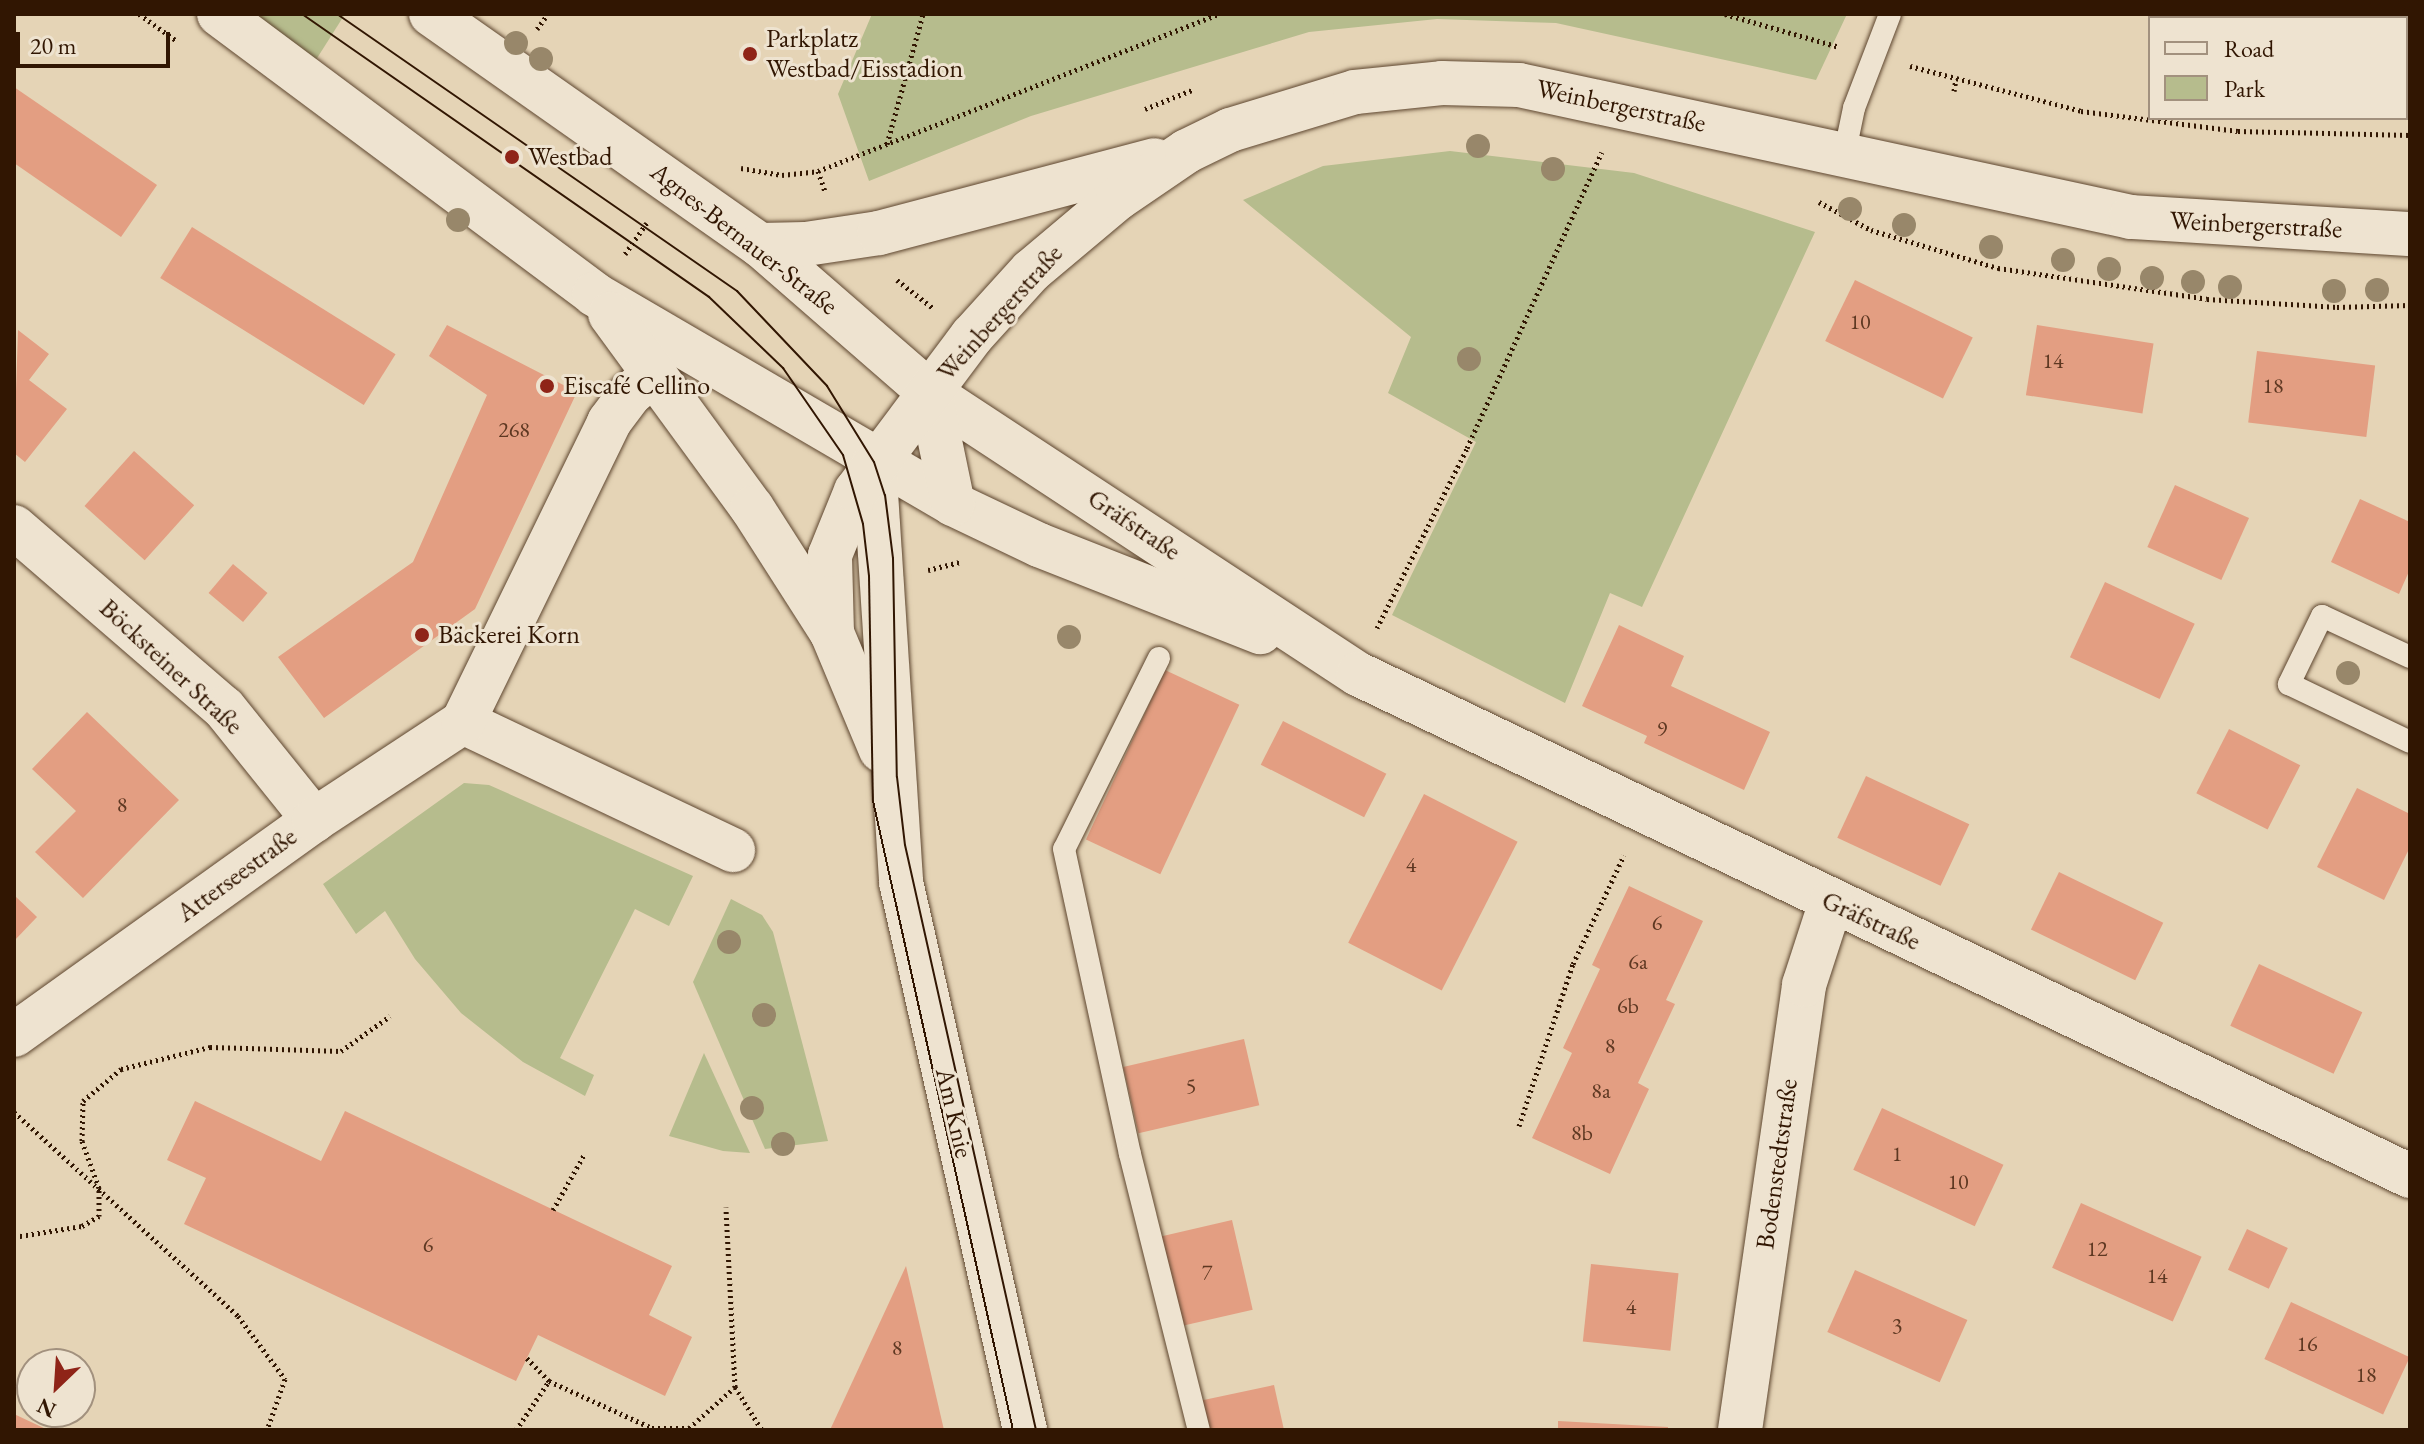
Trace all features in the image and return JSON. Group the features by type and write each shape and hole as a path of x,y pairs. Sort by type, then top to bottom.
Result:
{"main road":[{"path":"219,14 594,294 655,374 630,394 609,422 463,722 733,850"},
{"name":"Agnes-Bernauer-Straße","path":"431,14 760,245 930,393"},
{"name":"Weinbergerstraße","path":"832,633 830,555 849,504 874,462 986,320 1067,238 1187,151 1230,130 1355,92 1442,83 1519,85 1600,99 1844,156 2131,217 2410,234"},
{"path":"760,245 806,244 879,233 1187,151"},
{"name":"Gräfstraße","path":"594,294 874,462 953,504 1051,550 1346,668 1643,814 2410,1176"},
{"name":"Am Knie","path":"655,374 752,508 832,633 896,794"},
{"path":"930,393 953,504"},
{"name":"Gräfstraße","path":"930,393 1047,465 1346,668"},
{"name":"Am Knie","path":"874,462 901,882 1025,1430"},
{"name":"Böcksteiner Straße","path":"14,527 224,708 314,820"},
{"name":"Atterseestraße","path":"14,1035 314,820 463,722"},
{"name":"Bodenstedtstraße","path":"1740,1430 1804,985 1831,902"}],"lane":[{"path":"1844,156 1890,14"},
{"path":"2410,657 2322,616 2289,684 2410,742"},
{"path":"1159,658 1064,849 1130,1154 1199,1430"}],"path":[{"path":"887,145 923,14"},
{"path":"736,166 782,175 818,171 1070,76 1185,22 1218,14"},
{"path":"1725,14 2081,111 2148,120"},
{"path":"1954,91 1956,79"},
{"path":"2152,120 2238,131 2410,135"},
{"path":"1587,148 1615,153"},
{"path":"1346,668 1602,151"},
{"path":"1808,200 1818,201 1871,230 1998,268 2207,299 2337,307 2410,305"},
{"path":"1519,1126 1573,964 1643,814"},
{"path":"14,1237 82,1226 99,1216 99,1188 82,1141 83,1101 121,1069 210,1047 341,1051 390,1016"},
{"path":"14,1112 238,1316 285,1379 267,1430"},
{"path":"553,1210 584,1155"},
{"path":"726,1207 735,1387 762,1430"},
{"path":"527,1358 549,1381 652,1428 688,1429 735,1387"},
{"path":"516,1430 549,1381"}],"green space":[{"path":"249,14 345,14 314,63"},
{"path":"872,14 1847,14 1816,80 1556,23 1437,19 1309,32 1031,116 869,181 838,94"},
{"path":"1450,151 1634,173 1815,232 1642,607 1610,593 1565,703 1392,615 1476,442 1388,393 1411,337 1243,200 1323,166"},
{"path":"464,783 489,785 693,876 669,926 635,909 560,1058 594,1075 585,1096 523,1062 461,1013 415,959 385,911 356,934 323,884"},
{"path":"731,899 762,915 773,932 828,1141 765,1149 693,982"},
{"path":"704,1053 750,1153 723,1151 669,1136"}],"building":[{"path":"14,87 157,185 121,237 14,163"},
{"path":"192,227 396,354 364,405 160,278"},
{"path":"1855,280 1973,337 1943,399 1825,341"},
{"path":"447,325 577,392 475,609 324,718 278,657 413,562 487,395 429,356"},
{"path":"2037,325 2154,343 2142,414 2026,395"},
{"path":"18,330 49,354 29,380 67,409 25,462 14,453"},
{"path":"2257,351 2375,366 2366,437 2248,422"},
{"path":"134,451 194,505 145,560 84,506"},
{"path":"2175,485 2249,518 2221,580 2147,547"},
{"path":"2360,499 2410,522 2410,569 2399,594 2331,562"},
{"path":"233,564 267,593 243,622 209,593"},
{"path":"2105,582 2195,624 2160,699 2070,657"},
{"path":"1619,625 1684,656 1671,686 1770,732 1744,790 1644,743 1647,736 1582,706"},
{"path":"1165,670 1239,705 1160,874 1086,839"},
{"path":"87,712 179,800 83,898 35,852 76,811 32,769"},
{"path":"1283,721 1386,774 1364,817 1261,765"},
{"path":"2229,729 2300,765 2268,829 2196,793"},
{"path":"1866,776 1969,824 1941,886 1837,838"},
{"path":"2357,788 2410,814 2410,847 2384,900 2317,867"},
{"path":"1424,794 1518,842 1442,990 1348,943"},
{"path":"2059,872 2163,923 2135,980 2031,930"},
{"path":"1629,886 1703,921 1666,1000 1675,1004 1638,1083 1649,1089 1610,1174 1532,1138 1572,1053 1563,1048 1600,969 1592,965"},
{"path":"14,895 37,917 14,941"},
{"path":"2259,964 2362,1012 2334,1074 2230,1026"},
{"path":"1244,1039 1259,1105 1138,1133 1123,1067"},
{"path":"195,1101 321,1161 345,1111 672,1266 649,1315 692,1337 665,1396 538,1335 516,1381 184,1224 206,1178 167,1160"},
{"path":"1882,1108 2003,1165 1975,1226 1853,1170"},
{"path":"2081,1203 2202,1257 2173,1322 2052,1268"},
{"path":"1232,1220 1253,1310 1182,1326 1161,1236"},
{"path":"2247,1229 2288,1248 2269,1289 2228,1270"},
{"path":"1591,1264 1679,1273 1670,1351 1583,1342"},
{"path":"906,1266 944,1430 830,1430"},
{"path":"1855,1270 1967,1320 1940,1382 1827,1332"},
{"path":"2291,1302 2410,1357 2383,1414 2264,1359"},
{"path":"1274,1385 1284,1430 1206,1430 1199,1401"},
{"path":"14,1414 16,1428 48,1430 14,1430"},
{"path":"1558,1421 1668,1427 1668,1430 1558,1430"}],"tram line":[{"path":"302,14 709,297 783,368 843,455 863,524 869,576 873,801 1013,1430"},
{"path":"337,14 737,291 827,386 874,462 885,495 893,558 897,777 905,845 1036,1430"}],"place":[{"name":"Parkplatz Westbad/Eisstadion","path":"750,54"},
{"name":"Westbad","path":"512,157"},
{"name":"Eiscafé Cellino","path":"547,386"},
{"name":"Bäckerei Korn","path":"422,635"}]}
